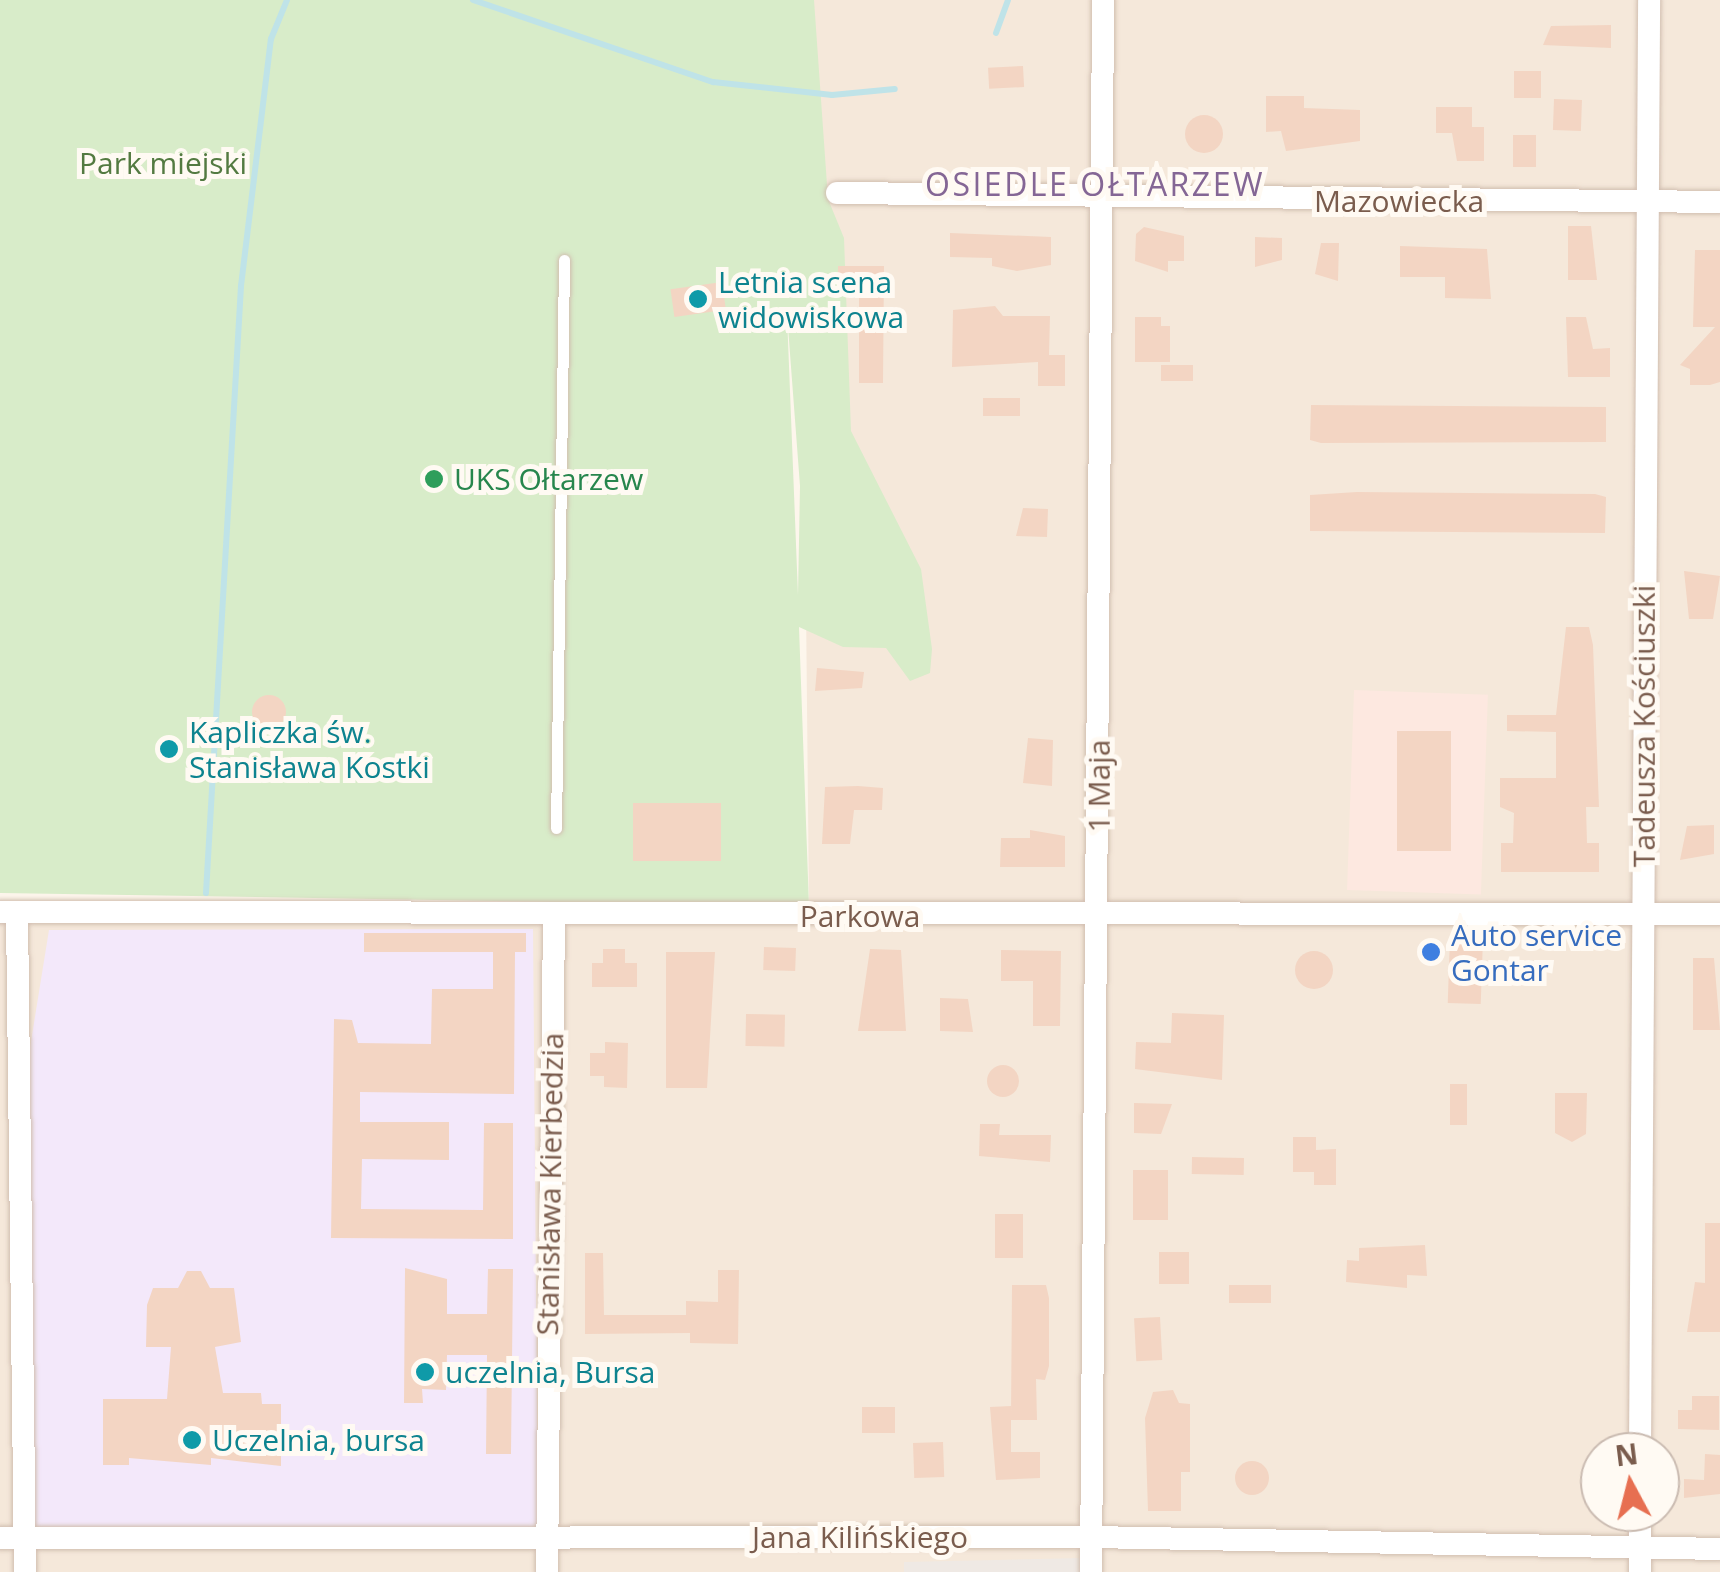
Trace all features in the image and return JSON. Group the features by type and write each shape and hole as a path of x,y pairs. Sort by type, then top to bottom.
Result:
{"street":[{"name":"1 Maja","path":"1091,1572 1103,0"},
{"name":"Tadeusza Kościuszki","path":"1640,1432 1649,0"},
{"name":"Mazowiecka","path":"838,192 1102,199 1720,202"},
{"name":"Parkowa","path":"8,913 1720,914"},
{"path":"8,913 25,1572"},
{"name":"Stanisława Kierbedzia","path":"547,1572 554,916"},
{"path":"1640,1532 1640,1561"},
{"name":"Jana Kilińskiego","path":"0,1538 1092,1537 1640,1561 1720,1549"}],"lane":[{"path":"556,828 564,260"}],"shaded area":[{"path":"800,0 1720,0 1720,1572 0,1572 0,903 809,906"},
{"path":"1354,690 1488,695 1481,895 1347,890"},
{"path":"533,929 538,1530 29,1531 23,1091 49,930"},
{"path":"1082,1558 1082,1572 904,1572 904,1562"}],"green space":[{"name":"Park miejski","path":"0,0 814,0 828,199 844,238 851,431 921,569 932,649 930,673 910,681 886,648 843,647 799,627 809,906 0,893","holes":["787,314 800,486 798,595"]}],"building":[{"path":"1611,25 1611,48 1543,45 1551,26"},
{"path":"1023,66 1024,87 989,89 988,68"},
{"path":"1514,71 1541,71 1541,98 1514,98"},
{"path":"1266,96 1304,96 1304,108 1360,110 1360,141 1286,151 1281,131 1266,132"},
{"path":"1554,99 1582,100 1581,131 1553,130"},
{"path":"1436,107 1472,107 1472,127 1484,127 1484,161 1457,161 1452,133 1436,133"},
{"path":"1204,115 1218,120 1223,134 1218,148 1204,153 1190,148 1185,134 1190,120"},
{"path":"1513,135 1536,135 1536,167 1513,167"},
{"path":"1568,226 1591,226 1597,280 1568,280"},
{"path":"1144,227 1184,236 1184,261 1168,261 1168,272 1135,261 1136,234"},
{"path":"950,233 1051,237 1051,265 1017,271 992,266 992,258 950,257"},
{"path":"1255,237 1282,238 1282,260 1255,267"},
{"path":"1321,243 1339,243 1338,281 1315,274"},
{"path":"1400,246 1487,249 1491,299 1445,298 1445,277 1400,277"},
{"path":"1695,250 1720,250 1720,382 1710,385 1690,385 1690,369 1680,365 1715,327 1693,327"},
{"path":"838,266 884,266 883,383 859,383 859,286 838,285"},
{"name":"Letnia scena widowiskowa","path":"722,282 726,310 674,317 671,289"},
{"path":"995,306 1003,316 1050,316 1049,355 1065,355 1065,386 1038,386 1038,362 952,367 953,310"},
{"path":"1135,317 1161,317 1161,326 1170,326 1170,362 1135,362"},
{"path":"1566,317 1586,317 1593,349 1610,348 1610,377 1568,377"},
{"path":"1161,365 1193,365 1193,381 1161,381"},
{"path":"983,398 1020,398 1020,416 983,416"},
{"path":"1311,405 1606,407 1606,442 1321,443 1310,440"},
{"path":"1595,494 1606,497 1605,533 1310,531 1310,495"},
{"path":"1023,508 1048,509 1047,537 1016,536"},
{"path":"1684,571 1720,576 1713,619 1689,619"},
{"path":"1566,627 1589,627 1593,645 1599,807 1586,807 1587,843 1599,843 1599,872 1501,872 1501,843 1513,843 1514,813 1500,807 1500,778 1556,778 1556,732 1507,731 1507,715 1556,715"},
{"path":"817,668 864,672 862,688 815,691"},
{"path":"269,695 281,700 286,712 281,724 269,729 257,724 252,712 257,700"},
{"path":"1397,731 1451,731 1451,851 1397,851"},
{"path":"1028,738 1053,740 1052,786 1023,783"},
{"path":"825,787 883,788 882,810 854,810 850,844 822,844"},
{"path":"633,803 721,803 721,861 633,861"},
{"path":"1714,825 1714,854 1680,860 1687,826"},
{"path":"1030,830 1065,836 1065,867 1000,867 1001,838 1030,838"},
{"path":"364,933 526,933 526,952 515,952 514,1094 360,1092 360,1122 449,1122 449,1160 362,1159 361,1209 483,1210 484,1123 513,1123 513,1239 331,1238 334,1019 352,1020 358,1043 431,1044 432,989 493,989 493,952 364,952"},
{"path":"1450,938 1483,939 1481,1004 1448,1003"},
{"path":"764,947 796,948 795,971 763,970"},
{"path":"603,949 625,949 625,963 637,963 637,987 592,987 592,963 603,963"},
{"path":"870,949 901,950 906,1031 858,1031"},
{"path":"1001,950 1061,951 1060,1026 1033,1026 1033,981 1001,981"},
{"path":"1314,951 1327,957 1333,970 1327,983 1314,989 1301,983 1295,970 1301,957"},
{"path":"666,952 715,952 707,1088 666,1088"},
{"path":"1693,958 1714,958 1720,1030 1693,1030"},
{"path":"940,998 968,999 973,1032 940,1031"},
{"path":"1172,1013 1224,1015 1222,1080 1135,1069 1136,1042 1171,1043"},
{"path":"746,1014 785,1015 784,1047 745,1046"},
{"path":"605,1042 628,1043 627,1088 604,1087 604,1076 590,1076 590,1053 605,1053"},
{"path":"1003,1065 1014,1070 1019,1081 1014,1092 1003,1097 992,1092 987,1081 992,1070"},
{"path":"1450,1084 1467,1084 1467,1125 1450,1125"},
{"path":"1555,1093 1587,1093 1586,1134 1572,1142 1555,1133"},
{"path":"1134,1103 1172,1104 1161,1134 1134,1133"},
{"path":"980,1124 1000,1124 999,1135 1051,1135 1050,1162 979,1156"},
{"path":"1293,1137 1316,1137 1316,1150 1336,1149 1336,1185 1314,1185 1314,1172 1293,1172"},
{"path":"1192,1157 1244,1158 1244,1175 1192,1174"},
{"path":"1133,1170 1168,1170 1168,1220 1133,1220"},
{"path":"995,1214 1023,1214 1023,1258 995,1258"},
{"path":"1705,1223 1720,1223 1720,1332 1687,1332 1695,1282 1705,1283"},
{"path":"1425,1245 1427,1276 1407,1275 1407,1288 1346,1282 1347,1260 1359,1261 1359,1248"},
{"path":"1159,1252 1189,1252 1189,1284 1159,1284"},
{"path":"585,1253 603,1253 604,1315 686,1315 686,1301 718,1302 718,1270 739,1270 738,1344 690,1343 690,1333 585,1334"},
{"name":"uczelnia, Bursa","path":"405,1268 447,1279 447,1314 487,1314 488,1269 513,1269 511,1454 486,1454 487,1355 447,1355 446,1390 422,1389 423,1403 404,1403"},
{"path":"187,1271 201,1271 210,1288 234,1288 241,1342 215,1347 223,1393 261,1393 262,1404 281,1404 281,1466 211,1458 211,1465 129,1458 129,1465 103,1465 103,1399 167,1399 171,1347 146,1347 147,1305 153,1288 178,1288"},
{"path":"1012,1285 1046,1285 1049,1298 1049,1366 1045,1380 1036,1379 1037,1420 1011,1420 1011,1452 1040,1452 1040,1478 996,1480 990,1407 1011,1406 1011,1415"},
{"path":"1229,1285 1271,1285 1271,1303 1229,1303"},
{"path":"1160,1317 1162,1360 1136,1361 1134,1318"},
{"path":"1173,1390 1179,1403 1190,1404 1190,1472 1181,1472 1181,1511 1148,1511 1145,1418 1153,1392"},
{"path":"1692,1396 1719,1396 1719,1430 1678,1429 1678,1410 1692,1410"},
{"path":"862,1407 895,1407 895,1433 862,1433"},
{"path":"943,1442 944,1477 914,1478 913,1443"},
{"path":"1705,1454 1720,1455 1720,1494 1684,1498 1684,1479 1704,1480"},
{"path":"1252,1461 1264,1466 1269,1478 1264,1490 1252,1495 1240,1490 1235,1478 1240,1466"}],"waterway":[{"path":"206,893 241,286 271,39 287,0"},
{"path":"473,0 713,82 832,95 895,89"},
{"path":"996,33 1008,0"}],"place":[{"name":"Letnia scena widowiskowa","path":"698,299"},
{"name":"UKS Ołtarzew","path":"434,479"},
{"name":"Kapliczka św. Stanisława Kostki","path":"169,749"},
{"name":"Auto service Gontar","path":"1431,952"},
{"name":"uczelnia, Bursa","path":"425,1372"},
{"name":"Uczelnia, bursa","path":"192,1440"}],"district":[{"name":"OSIEDLE OŁTARZEW","path":"1095,184"}]}
